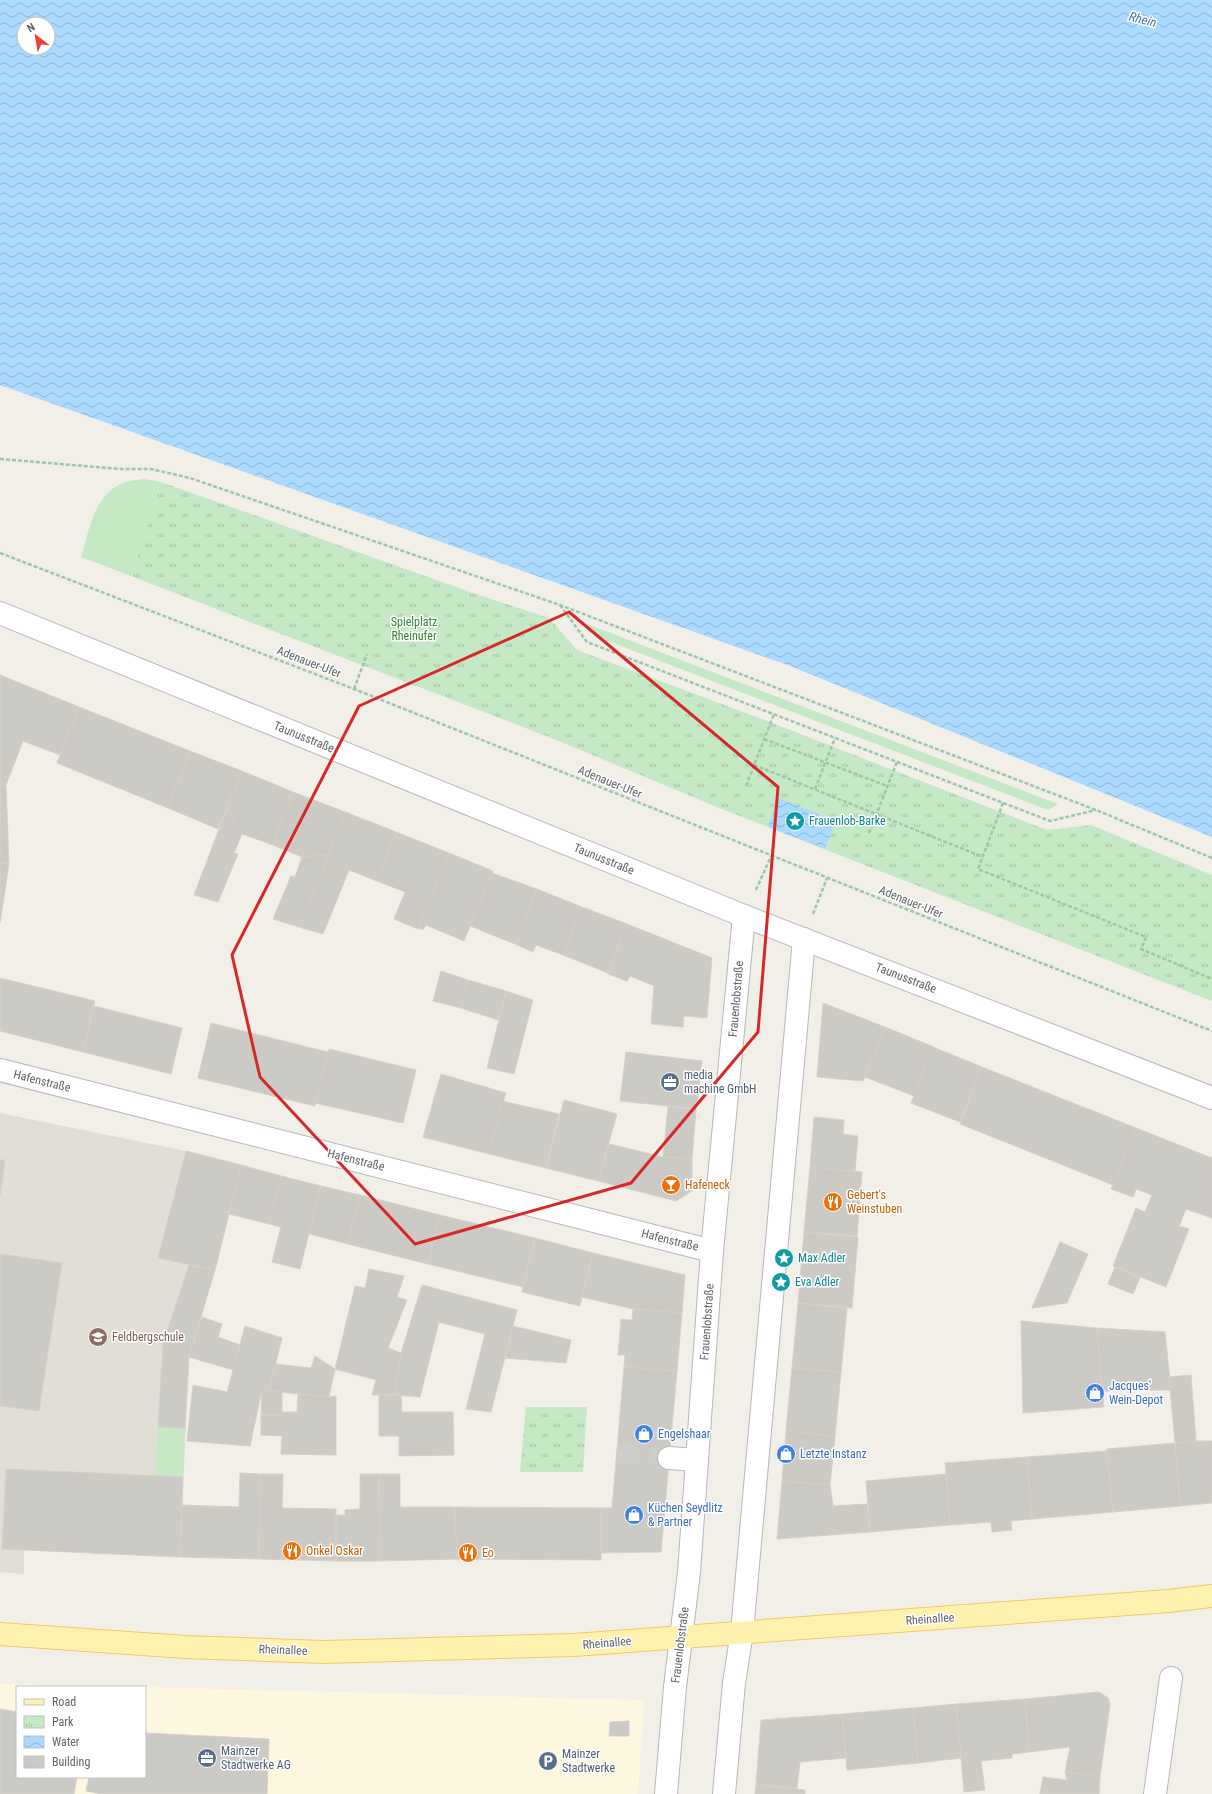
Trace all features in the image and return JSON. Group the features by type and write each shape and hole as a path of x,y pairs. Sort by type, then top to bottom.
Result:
{"main road":[{"name":"Rheinallee","path":"0,1634 185,1647 324,1652 574,1646 742,1632 1168,1602 1212,1596"}],"street":[{"name":"Taunusstraße","path":"0,613 744,916 1212,1098"},
{"name":"Frauenlobstraße","path":"666,1794 681,1637 689,1572 712,1251 744,916"},
{"path":"724,1794 734,1683 742,1632 804,939"},
{"name":"Hafenstraße","path":"0,1070 712,1251"},
{"path":"669,1458 697,1460"},
{"path":"1155,1794 1171,1678"}],"path":[{"path":"0,459 120,469 151,469 190,478 560,605 1096,810 1212,858"},
{"name":"Adenauer-Ufer","path":"0,553 354,689 1212,1031"},
{"path":"560,605 587,642 1050,821 1096,810"},
{"path":"354,689 367,654"},
{"path":"746,786 774,714"},
{"path":"814,789 835,737"},
{"path":"764,739 887,786"},
{"path":"869,833 897,762"},
{"path":"754,765 983,856"},
{"path":"1003,803 978,869 1146,937 1141,949 1212,978"},
{"path":"744,916 772,856"},
{"path":"804,939 827,878"}],"highlighted area":[{"path":"569,612 778,787 758,1032 631,1183 415,1244 260,1077 232,955 359,706"}],"shaded area":[{"name":"Feldbergschule","path":"0,1113 186,1151 241,1165 215,1270 189,1357 180,1557 24,1550 24,1574 0,1572"},
{"name":"Mainzer Stadtwerke AG","path":"0,1684 92,1686 16,1686 16,1778 146,1778 146,1687 644,1700 638,1794 0,1794"}],"green space":[{"path":"144,479 161,482 131,576 81,557 95,513 107,494 115,487 126,482"},
{"name":"Spielplatz Rheinufer","path":"161,482 470,592 549,618 577,650 762,719 1047,830 1091,825 1212,875 1212,1001 717,807 559,741 131,576"},
{"path":"587,624 1058,804 1048,810 595,636"},
{"path":"526,1407 587,1407 583,1472 520,1472"},
{"path":"158,1427 185,1428 183,1477 156,1475"}],"water":[{"name":"Rhein","path":"0,0 1212,0 1212,837 790,666 0,385"},
{"path":"778,798 836,821 825,849 768,827"}],"building":[{"path":"0,675 79,707 60,755 23,741 6,785 0,784"},
{"path":"79,707 190,751 168,808 57,763"},
{"path":"190,751 242,771 218,829 168,808"},
{"path":"242,771 293,792 273,845 242,834 227,808"},
{"path":"0,784 6,785 9,864 0,863"},
{"path":"293,792 345,812 329,855 302,857 273,845"},
{"path":"227,808 242,834 234,853 238,854 218,902 194,895"},
{"path":"345,812 396,832 377,881 349,870 323,934 299,927"},
{"path":"396,832 449,853 418,929 394,919 405,892 377,881"},
{"path":"449,853 493,871 464,941 426,925 423,930 418,928"},
{"path":"329,855 299,927 273,919 291,876 295,877 302,857"},
{"path":"0,863 9,864 0,923"},
{"path":"492,873 537,889 515,944 470,926"},
{"path":"537,889 582,907 563,955 536,945 533,952 515,944"},
{"path":"582,907 627,924 608,973 563,955"},
{"path":"627,924 712,958 707,1018 684,1016 683,1027 651,1024 654,986 630,976 627,981 608,974"},
{"path":"441,971 468,980 461,1008 433,1001"},
{"path":"0,978 95,1001 83,1052 0,1031"},
{"path":"468,980 506,991 498,1020 461,1008"},
{"path":"506,991 533,1000 514,1074 487,1068"},
{"path":"823,1003 885,1027 863,1081 817,1077"},
{"path":"94,1006 182,1028 171,1074 83,1052"},
{"path":"211,1023 328,1052 315,1106 198,1078"},
{"path":"885,1027 934,1047 914,1096 865,1077"},
{"path":"933,1047 982,1067 960,1122 911,1103"},
{"path":"329,1049 416,1070 403,1123 315,1103"},
{"path":"626,1052 702,1061 696,1109 620,1101"},
{"path":"982,1067 1136,1128 1113,1185 960,1124"},
{"path":"441,1074 506,1093 489,1154 423,1137"},
{"path":"564,1100 617,1114 598,1181 546,1168"},
{"path":"502,1101 559,1114 546,1168 489,1154"},
{"path":"668,1107 696,1109 692,1159 663,1157"},
{"path":"814,1117 844,1120 843,1134 858,1136 855,1172 810,1167"},
{"path":"1136,1128 1212,1158 1212,1218 1186,1209 1179,1226 1189,1229 1166,1287 1113,1266 1136,1208 1145,1212 1152,1195 1136,1189 1133,1197 1111,1189"},
{"path":"609,1144 663,1157 692,1159 692,1191 676,1201 598,1181"},
{"path":"186,1151 241,1165 215,1270 158,1258"},
{"path":"0,1160 5,1160 0,1196"},
{"path":"241,1165 281,1176 269,1224 229,1214"},
{"path":"810,1167 862,1172 857,1236 804,1232"},
{"path":"281,1176 321,1186 300,1269 272,1262 281,1227 269,1224"},
{"path":"321,1186 360,1195 348,1244 309,1234"},
{"path":"360,1195 440,1215 428,1264 348,1244"},
{"path":"440,1215 535,1238 523,1287 428,1264"},
{"path":"804,1232 858,1237 852,1308 798,1303"},
{"path":"535,1238 593,1253 580,1306 522,1292"},
{"path":"1060,1242 1088,1254 1067,1303 1032,1308"},
{"path":"593,1253 685,1275 682,1313 633,1309 582,1297"},
{"path":"0,1254 62,1263 39,1411 0,1406"},
{"path":"189,1265 215,1270 189,1357 185,1428 158,1427 163,1343"},
{"path":"1115,1267 1140,1277 1133,1294 1108,1284"},
{"path":"369,1269 404,1276 397,1297 407,1300 388,1348 401,1353 395,1395 372,1395 376,1380 335,1369 355,1286 365,1288"},
{"path":"422,1285 517,1310 491,1412 466,1409 485,1334 439,1322 420,1397 395,1395 401,1353"},
{"path":"798,1303 847,1308 841,1372 792,1368"},
{"path":"633,1309 682,1313 677,1371 624,1367 625,1355 618,1355 621,1319 632,1320"},
{"path":"202,1317 222,1324 218,1337 240,1345 233,1370 189,1357"},
{"path":"1021,1321 1097,1328 1104,1407 1023,1413"},
{"path":"245,1326 282,1338 269,1391 262,1390 250,1446 187,1441 193,1385 227,1392"},
{"path":"513,1326 571,1340 566,1363 505,1358"},
{"path":"1097,1328 1165,1332 1171,1390 1102,1391"},
{"path":"315,1356 335,1369 329,1397 269,1391 276,1364 311,1368"},
{"path":"624,1367 677,1371 661,1552 601,1553 601,1508 612,1508"},
{"path":"792,1368 841,1372 835,1436 786,1431"},
{"path":"1191,1375 1196,1441 1175,1443 1169,1377"},
{"path":"262,1390 282,1392 282,1415 261,1415"},
{"path":"298,1394 329,1397 336,1396 336,1455 281,1454 282,1436 261,1435 261,1415 282,1415 282,1412 297,1412"},
{"path":"379,1395 401,1395 402,1412 453,1412 454,1455 399,1456 399,1436 379,1436"},
{"path":"786,1431 835,1436 830,1485 782,1481"},
{"path":"1212,1441 1212,1503 1180,1506 1175,1443"},
{"path":"1175,1443 1180,1506 1113,1512 1107,1449"},
{"path":"1107,1451 1113,1512 1032,1519 1027,1457"},
{"path":"1027,1457 1032,1519 1011,1521 1012,1530 992,1532 991,1522 950,1525 945,1463"},
{"path":"6,1469 183,1477 180,1557 2,1549"},
{"path":"240,1473 260,1474 259,1559 180,1557 182,1505 239,1507"},
{"path":"260,1474 283,1474 282,1508 336,1509 336,1561 259,1559"},
{"path":"360,1474 379,1474 380,1561 336,1561 336,1515 345,1515 345,1510 360,1509"},
{"path":"379,1474 400,1474 400,1507 455,1507 457,1559 380,1561"},
{"path":"946,1474 950,1525 870,1532 866,1481"},
{"path":"782,1481 830,1485 833,1506 867,1504 870,1532 777,1539"},
{"path":"455,1507 601,1508 601,1560 457,1559"},
{"path":"1099,1692 1108,1698 1110,1704 1100,1777 1065,1772 1070,1747 1029,1752 1025,1699"},
{"path":"1025,1699 1029,1752 1012,1754 1012,1758 981,1761 985,1790 964,1792 956,1704"},
{"path":"956,1704 961,1758 918,1763 913,1708"},
{"path":"913,1708 918,1763 847,1770 842,1714"},
{"path":"0,1709 16,1712 16,1778 77,1778 74,1794 0,1794"},
{"path":"842,1714 846,1758 800,1762 797,1789 756,1785 761,1720"},
{"path":"629,1721 629,1736 609,1736 610,1722"},
{"name":"Mainzer Stadtwerke AG","path":"146,1733 269,1739 267,1794 102,1794 86,1791 89,1778 146,1778"},
{"path":"1065,1772 1100,1777 1099,1794 1040,1794 1043,1777 1067,1780"},
{"path":"756,1785 805,1790 805,1794 755,1794"}],"tunnel":[{"path":"617,1454 669,1458"}],"place":[{"name":"Frauenlob-Barke","path":"795,821"},
{"name":"media machine GmbH","path":"670,1082"},
{"name":"Hafeneck","path":"671,1185"},
{"name":"Gebert's Weinstuben","path":"833,1202"},
{"name":"Max Adler","path":"784,1258"},
{"name":"Eva Adler","path":"781,1282"},
{"name":"Feldbergschule","path":"98,1337"},
{"name":"Jacques' Wein-Depot","path":"1095,1393"},
{"name":"Engelshaar","path":"644,1434"},
{"name":"Letzte Instanz","path":"786,1454"},
{"name":"Küchen Seydlitz & Partner","path":"634,1515"},
{"name":"Onkel Oskar","path":"292,1551"},
{"name":"Eo","path":"468,1553"},
{"name":"Mainzer Stadtwerke AG","path":"207,1758"},
{"name":"Mainzer Stadtwerke","path":"548,1761"}]}
